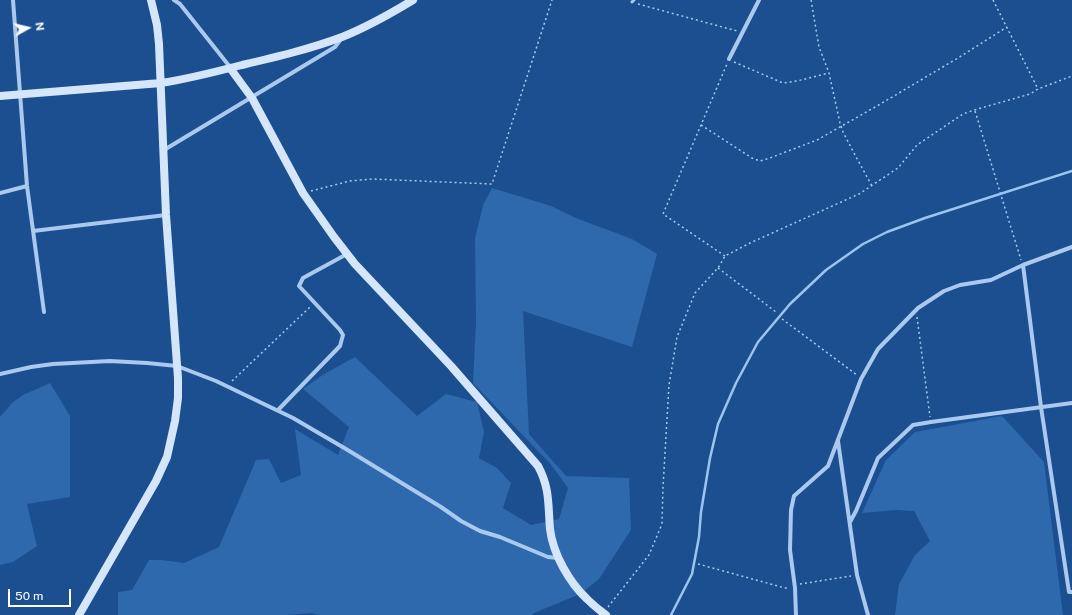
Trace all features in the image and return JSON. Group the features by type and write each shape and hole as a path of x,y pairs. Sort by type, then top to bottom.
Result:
{"street":[{"path":"13,0 27,186 44,312"},
{"path":"79,615 156,481 167,457 178,398 166,215 159,44 157,25 151,0"},
{"path":"174,0 180,4 252,98 303,193 347,254 451,366 538,466 543,476 548,494 550,529 554,549 558,558 577,589 586,599 605,614"},
{"path":"0,96 161,83 230,68 315,46 343,36 376,21 413,0"},
{"path":"729,59 759,0"},
{"path":"164,150 335,47 343,36"},
{"path":"0,193 27,186"},
{"path":"33,231 166,215"},
{"path":"796,615 795,586 790,550 791,510 794,496 828,466 861,379 878,349 916,309 944,291 960,285 991,280 1023,265 1072,247"},
{"path":"278,410 340,346 343,335 299,286 303,278 347,254"},
{"path":"1023,265 1041,407 1069,592 1072,592"},
{"path":"0,374 53,364 110,361 177,366 216,381 293,418 346,449 461,522 480,532 500,538 548,557 558,558"},
{"path":"850,522 878,458 913,425 1072,403"},
{"path":"838,440 857,575 868,615"}],"path":[{"path":"303,193 350,181 372,179 492,184 552,0"},
{"path":"811,0 819,48 828,73 841,127 872,186"},
{"path":"993,0 1038,89"},
{"path":"633,1 742,33"},
{"path":"701,125 752,158 760,161 779,155 817,140 841,127 920,81 1007,27"},
{"path":"725,256 663,214 729,59 773,80 783,83 828,73"},
{"path":"605,614 649,555 662,524 662,487 669,385 677,337 695,293 718,268 725,256 750,243 859,194 898,168 917,145 963,114 1030,94 1038,89 1072,76"},
{"path":"974,110 1023,265"},
{"path":"718,268 776,312"},
{"path":"227,386 315,303"},
{"path":"916,309 930,422"},
{"path":"782,319 861,379"},
{"path":"698,564 785,588 857,575"}],"shaded area":[{"path":"492,188 551,206 576,218 632,239 657,254 632,347 523,311 529,434 566,476 629,478 631,530 599,579 580,594 532,615 320,615 311,613 286,615 118,615 118,592 132,590 149,560 184,563 219,547 256,460 269,459 281,483 301,475 295,429 338,455 349,427 303,389 324,374 355,357 417,416 446,394 477,402 484,432 479,458 497,468 511,483 503,508 531,525 559,519 568,488 549,462 473,383 476,322 475,239 483,205"},
{"path":"50,383 70,416 70,497 27,504 37,546 13,562 0,565 0,417 13,402 23,395"},
{"path":"1002,416 1044,462 1063,615 895,615 899,584 915,555 930,541 914,511 896,510 862,513 886,460 915,432"}],"waterway":[{"path":"671,615 692,574 699,537 701,512 710,458 718,424 736,383 758,342 790,304 826,270 863,244 887,232 925,218 1072,171"}]}
